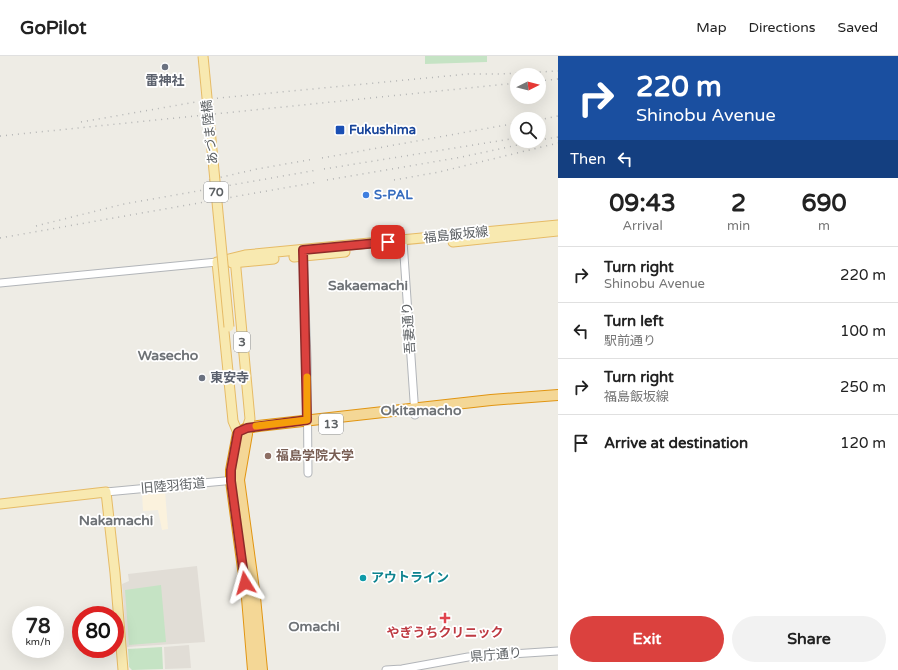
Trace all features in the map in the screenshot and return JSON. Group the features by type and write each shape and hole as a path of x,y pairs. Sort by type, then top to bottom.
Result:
{"highway":[{"name":"13","path":"244,431 558,395"},
{"name":"13","path":"414,412 558,402"},
{"path":"244,431 231,470 235,480 255,597 262,670"},
{"path":"235,480 253,670"}],"main road":[{"name":"あづま陸橋","path":"203,56 232,327"},
{"name":"あづま陸橋","path":"208,56 232,327"},
{"name":"福島飯坂線","path":"403,244 558,225"},
{"name":"福島飯坂線","path":"217,262 558,231"},
{"name":"3","path":"217,262 233,421 244,431 250,419 235,260"},
{"name":"70","path":"232,327 244,431"},
{"path":"0,504 106,492 112,536 123,670"}],"street":[{"name":"吾妻通り","path":"403,244 414,412"},
{"path":"303,254 308,474"},
{"path":"0,283 217,262"},
{"name":"旧陸羽街道","path":"106,492 235,480"},
{"name":"県庁通り","path":"386,670 408,668 468,657 558,651"}],"shaded area":[{"path":"165,491 168,529 162,530 158,510 143,511 142,493"},
{"path":"197,566 205,642 127,647 122,584 129,581 128,574"},
{"path":"189,645 191,668 165,669 164,647"}],"green space":[{"path":"425,56 487,56 487,62 425,64"},
{"path":"161,585 166,642 129,645 125,590"},
{"path":"162,647 163,669 132,670 129,667 128,649"}],"railway":[{"path":"81,122 219,98 468,74 558,71"},
{"path":"546,80 558,79"},
{"path":"0,136 510,84"},
{"path":"546,119 558,116"},
{"path":"322,158 510,124"},
{"path":"546,139 558,137"},
{"path":"324,169 510,139"},
{"path":"394,180 439,172 558,143"},
{"path":"327,180 462,157 510,147"},
{"path":"209,180 257,169 314,159"},
{"path":"36,226 124,204 317,170"},
{"path":"0,238 318,182"}],"slow traffic":[{"path":"256,426 307,420 307,377"}],"place":[{"name":"雷神社","path":"165,67"},
{"name":"Fukushima","path":"340,130"},
{"name":"S-PAL","path":"366,195"},
{"name":"東安寺","path":"202,378"},
{"name":"福島学院大学","path":"268,456"},
{"name":"アウトライン","path":"363,578"},
{"name":"やぎうちクリニック","path":"445,618"}],"district":[{"name":"Sakaemachi","path":"368,285"},
{"name":"Wasecho","path":"168,355"},
{"name":"Okitamacho","path":"421,410"},
{"name":"Nakamachi","path":"116,520"},
{"name":"Omachi","path":"314,626"}],"route":[{"path":"245,583 231,481 231,470 238,432 247,428 307,420 307,359 303,250 388,242"}]}
